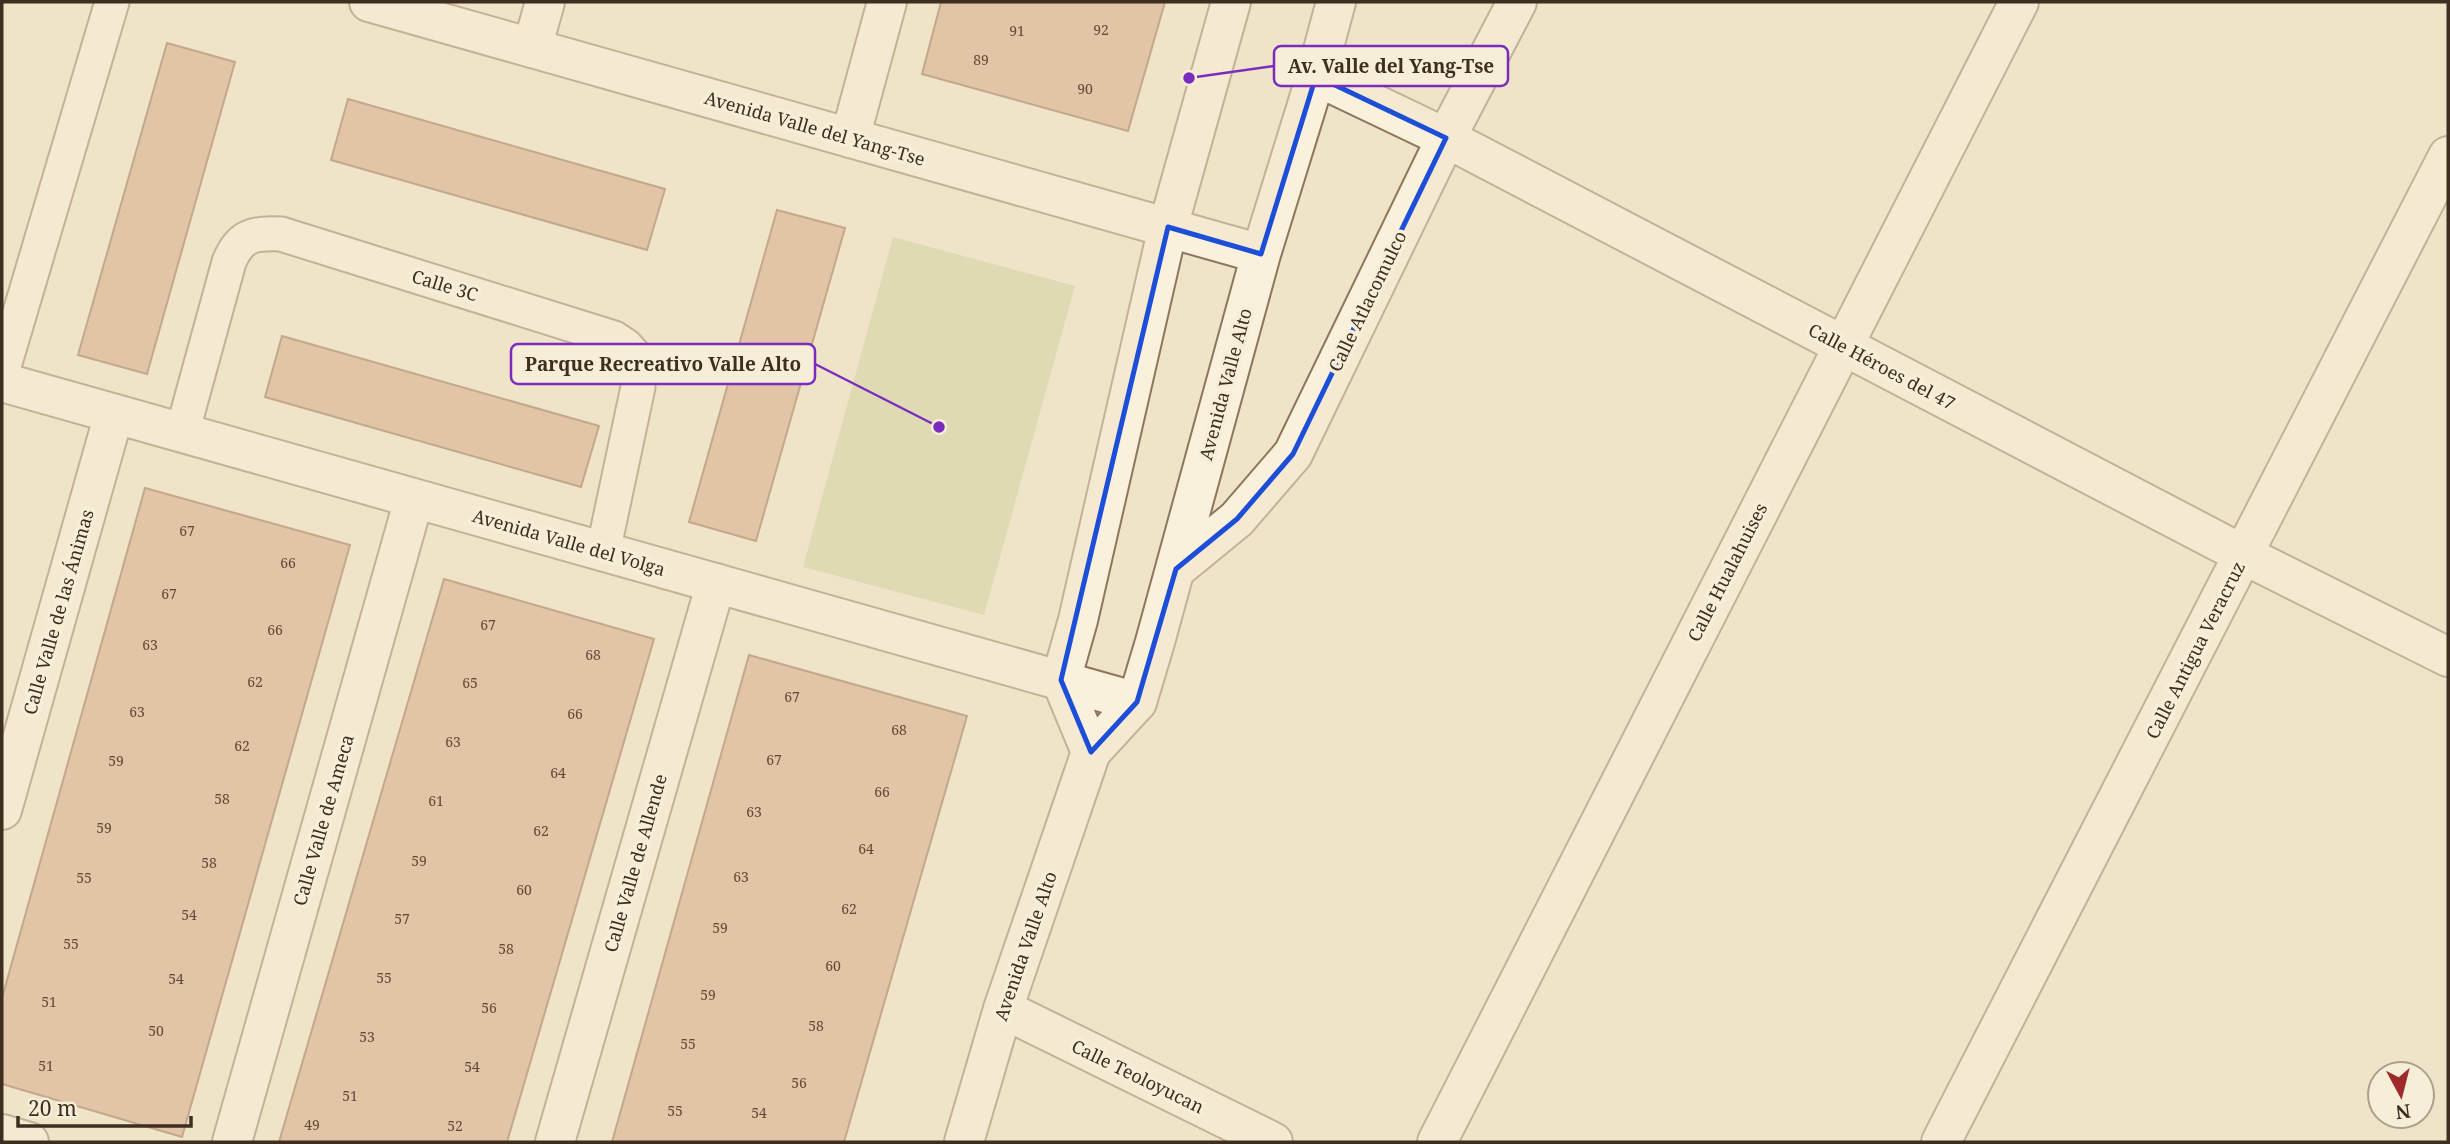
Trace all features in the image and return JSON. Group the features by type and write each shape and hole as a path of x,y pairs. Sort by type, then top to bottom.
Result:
{"street":[{"name":"Avenida Valle del Yang-Tse","path":"369,2 1261,254"},
{"path":"532,48 545,2"},
{"path":"850,138 887,2"},
{"path":"1091,752 1061,680 1168,228 1231,2"},
{"name":"Avenida Valle Alto","path":"964,1142 1003,1009 1091,752 1137,702 1176,569 1261,254 1336,2"},
{"name":"Calle Atlacomulco","path":"1176,569 1237,519 1293,454 1446,138 1517,2"},
{"name":"Calle Hualahuises","path":"1437,1142 2019,2"},
{"name":"Calle Héroes del 47","path":"1316,76 1446,138 2244,555 2448,657"},
{"name":"Calle Antigua Veracruz","path":"1941,1142 2448,156"},
{"name":"Avenida Valle del Volga","path":"2,382 1137,702"},
{"name":"Calle Valle de las Ánimas","path":"2,810 114,414"},
{"name":"Calle Valle de Ameca","path":"232,1142 414,499"},
{"name":"Calle Valle de Allende","path":"555,1142 716,583"},
{"name":"Calle Teoloyucan","path":"1003,1009 1273,1142"},
{"path":"2,1134 29,1142"}],"lane":[{"path":"2,373 112,2"},
{"name":"Calle 3C","path":"182,433 235,246 247,237 263,233 281,234 614,338 626,346 636,358 638,387 603,552"}],"highlighted area":[{"path":"1316,76 1446,138 1293,454 1237,519 1176,569 1137,702 1091,752 1061,680 1168,227 1261,254"}],"green space":[{"path":"893,237 1075,286 984,615 803,567"}],"building":[{"path":"941,2 1165,2 1128,131 922,74"},
{"path":"167,43 235,62 147,374 78,355"},
{"path":"348,99 665,189 647,250 331,160"},
{"path":"777,210 845,228 756,541 689,522"},
{"path":"282,336 599,426 581,487 265,397"},
{"path":"145,488 350,545 182,1137 2,1084 2,998"},
{"path":"444,579 654,639 507,1142 279,1142"},
{"path":"749,655 967,716 844,1142 612,1142"}],"place":[{"name":"Av. Valle del Yang-Tse","path":"1189,78"},
{"name":"Parque Recreativo Valle Alto","path":"939,427"}]}
